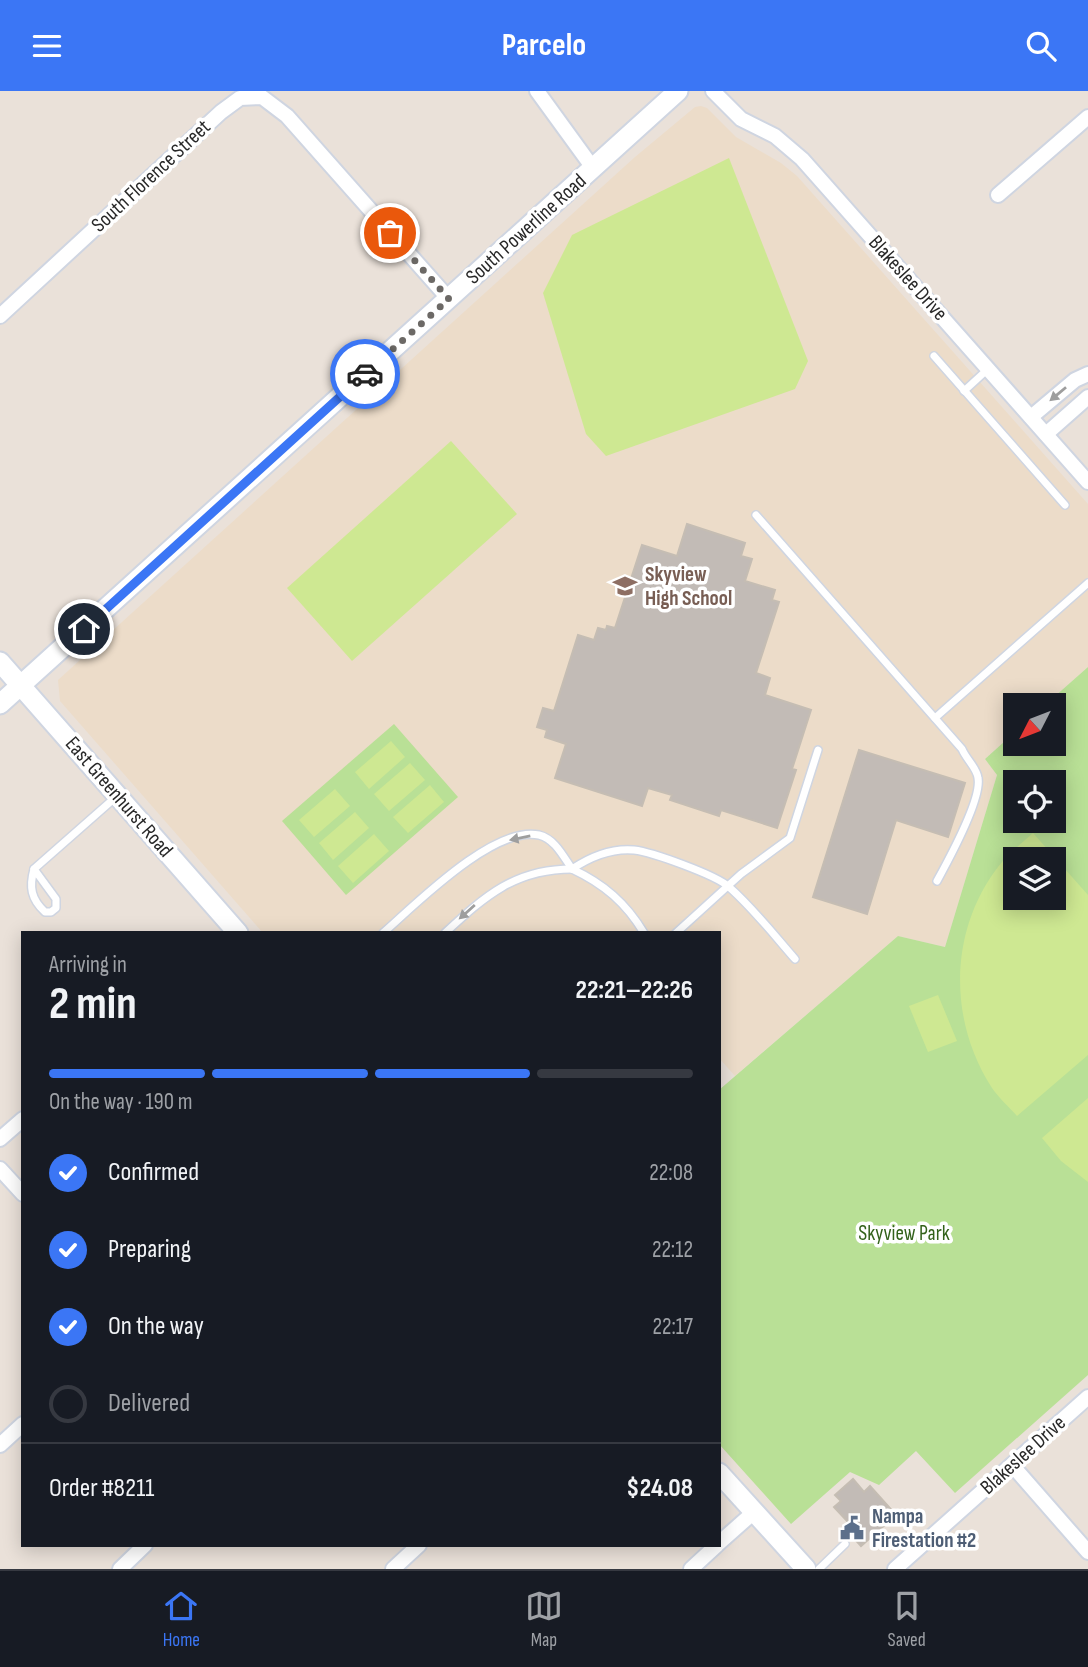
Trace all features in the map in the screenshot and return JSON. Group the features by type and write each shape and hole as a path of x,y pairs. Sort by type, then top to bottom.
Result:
{"street":[{"path":"537,91 593,168"},
{"name":"South Powerline Road","path":"0,704 678,91"},
{"name":"Blakeslee Drive","path":"713,91 741,118 775,136 802,159 1088,482"},
{"name":"South Florence Street","path":"0,316 221,112 240,98 262,97 287,116 449,299"},
{"path":"998,195 1088,117"},
{"path":"1031,417 1075,380 1088,375"},
{"path":"1046,434 1088,397"},
{"name":"East Greenhurst Road","path":"0,662 233,931"},
{"path":"0,1139 21,1121"},
{"path":"0,1169 21,1191"},
{"name":"Blakeslee Drive","path":"895,1569 1088,1397"},
{"path":"0,1445 21,1426"},
{"path":"1012,1465 1088,1552"},
{"path":"721,1475 806,1569"},
{"path":"721,1541 754,1512"},
{"path":"120,1569 143,1547"},
{"path":"393,1569 417,1547"},
{"path":"691,1569 715,1547"}],"lane":[{"path":"934,356 1065,505"},
{"path":"964,391 989,369"},
{"path":"756,515 962,749 978,777 963,832 937,881"},
{"path":"935,718 1088,583"},
{"path":"678,931 728,885 790,838 818,750"},
{"path":"34,869 55,899 56,908 51,912 45,912 31,893 30,881 34,869 117,795"},
{"path":"385,931 452,873 488,848 514,838 538,835 552,841 572,869"},
{"path":"572,869 587,859 608,852 634,850 703,871 728,885 795,959"},
{"path":"447,931 499,887 524,875 553,869 572,869 594,879 614,894 634,916 643,931"},
{"path":"819,1569 845,1544"}],"shaded area":[{"name":"Skyview High School","path":"701,106 707,108 736,137 781,163 797,176 1088,504 1088,667 1059,693 1003,693 1003,743 985,759 997,775 945,947 898,936 735,1076 721,1060 721,931 261,931 60,701 58,680 635,157 695,107"}],"green space":[{"path":"729,158 808,361 795,389 606,456 586,434 543,293 572,235"},
{"path":"451,441 517,514 352,661 287,588"},
{"name":"Skyview Park","path":"1088,667 1088,1375 955,1493 916,1451 879,1485 850,1472 791,1524 721,1446 721,1088 898,936 945,947 997,775 985,759 1003,743 1003,756 1066,756 1066,693 1059,693"},
{"path":"394,724 458,797 346,895 282,821"},
{"path":"391,741 405,757 369,789 355,772"},
{"path":"410,763 425,780 389,811 374,794"},
{"path":"430,785 444,802 408,833 393,817"},
{"path":"335,789 350,806 314,837 299,820"},
{"path":"355,812 369,828 333,860 319,843"},
{"path":"1033,833 1045,847 1017,847"},
{"path":"374,834 389,851 353,883 338,866"},
{"path":"1002,862 1003,910 1066,910 1066,870 1088,895 1088,1055 1017,1116 992,1088 978,1062 967,1034 960,976 970,919 982,892"},
{"path":"938,995 957,1041 928,1052 909,1006"},
{"path":"1088,1098 1088,1182 1061,1161 1042,1138"}],"building":[{"path":"687,524 745,543 741,556 752,559 745,581 775,590 772,600 779,602 756,673 770,678 765,695 811,710 792,769 796,770 777,828 721,810 719,816 670,800 672,795 648,788 642,806 555,778 566,744 545,737 547,730 537,727 543,708 554,711 578,635 594,640 598,628 615,628 642,545 677,556"},
{"path":"859,750 965,783 948,837 896,820 867,914 813,897"},
{"path":"853,1479 864,1492 870,1486 896,1515 861,1546 844,1527 849,1523 834,1507 841,1501 835,1495"}],"way so far":[{"path":"365,374 449,299 390,233"}],"place":[{"name":"Skyview High School","path":"625,586"},
{"name":"Nampa Firestation #2","path":"852,1528"}],"route":[{"path":"84,629 365,374"}]}
